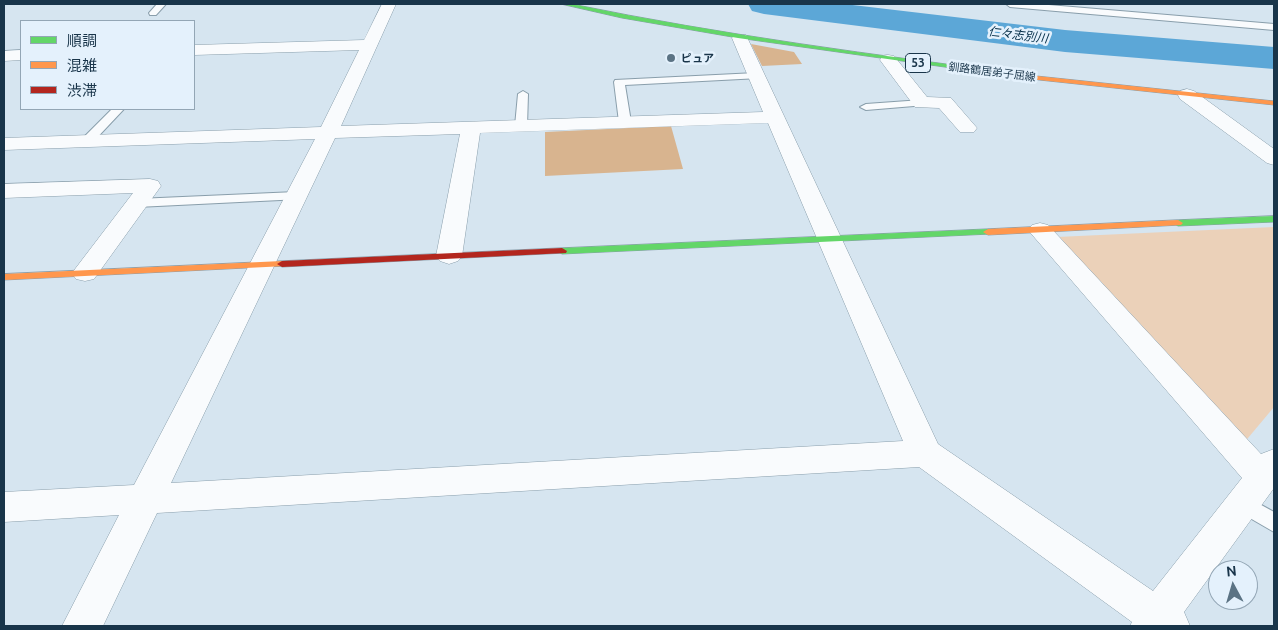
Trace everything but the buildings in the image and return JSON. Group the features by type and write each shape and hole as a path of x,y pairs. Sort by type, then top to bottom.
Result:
{"street":[{"path":"82,626 328,133 389,4"},
{"name":"釧路鶴居弟子屈線","path":"564,4 740,38 888,60 1187,95 1274,103"},
{"path":"740,38 924,453 1159,623 1260,482 1040,230"},
{"path":"195,50 369,45"},
{"path":"4,56 20,56"},
{"path":"888,60 922,103 944,102 966,128"},
{"path":"1187,95 1274,159"},
{"path":"5,145 775,117"},
{"path":"449,256 470,128"},
{"path":"4,191 150,186 85,273"},
{"path":"4,277 1274,220"},
{"path":"4,507 924,453"}],"lane":[{"path":"153,13 162,4"},
{"path":"1010,4 1274,27"},
{"path":"626,122 619,82 756,76"},
{"path":"521,126 523,94"},
{"path":"866,107 922,103"},
{"path":"87,141 117,110"},
{"path":"136,203 296,196"},
{"path":"1260,482 1274,523"}],"shaded area":[{"path":"751,44 794,52 802,64 762,66"},
{"path":"671,126 683,169 545,176 545,132"},
{"path":"1274,227 1274,407 1243,444 1057,237"}],"waterway":[{"name":"仁々志別川","path":"764,4 1065,41 1274,58"}],"traffic: fast":[{"path":"564,4 680,27 854,54 1030,77"},
{"path":"1178,223 1274,219"},
{"path":"562,251 988,232"}],"traffic: slow":[{"path":"1030,77 1274,103"},
{"path":"988,232 1178,223"},
{"path":"4,277 282,264"}],"traffic: jam":[{"path":"282,264 562,251"}],"place":[{"name":"ピュア","path":"671,58"}]}
